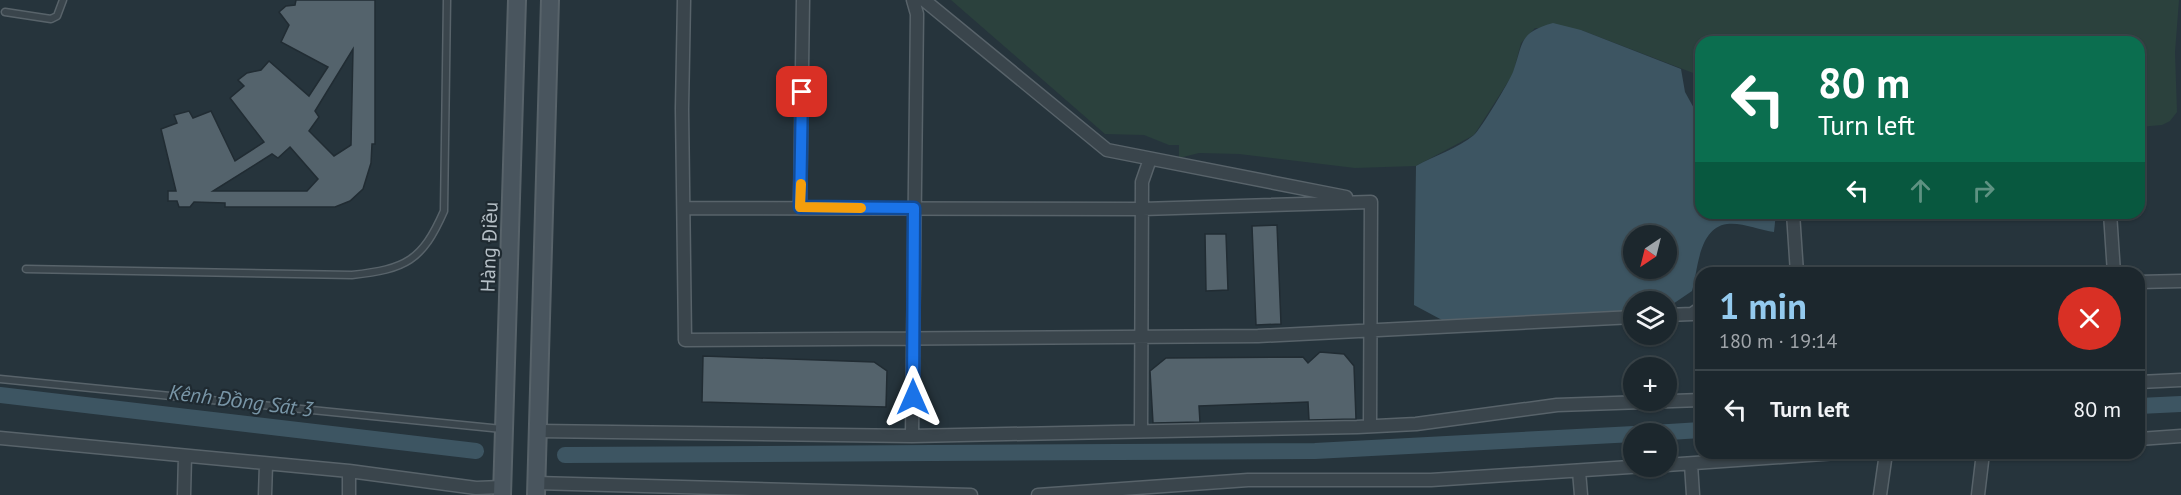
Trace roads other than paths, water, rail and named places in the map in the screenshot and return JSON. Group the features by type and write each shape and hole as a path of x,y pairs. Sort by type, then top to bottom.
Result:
{"main road":[{"name":"Hàng Điều","path":"502,491 506,430 517,0"},
{"path":"536,489 550,0"}],"street":[{"path":"684,0 682,109 685,340 1142,338 1623,318"},
{"path":"800,207 803,0"},
{"path":"912,436 917,14 913,0"},
{"path":"924,0 1107,150 1371,202"},
{"path":"1141,430 1142,182 1150,159"},
{"path":"685,208 1142,209 1371,202"},
{"path":"1370,425 1371,202"},
{"path":"1793,219 1797,267"},
{"path":"2110,219 2114,267"},
{"path":"2145,282 2181,281"},
{"path":"1677,315 1695,312"},
{"path":"2145,382 2181,380"},
{"path":"538,431 912,436 1416,424 1557,405 1695,400"},
{"path":"2145,439 2181,436"},
{"path":"0,438 350,471 502,491"},
{"path":"184,495 185,456"},
{"path":"1677,465 1757,459"},
{"path":"1880,495 1885,459"},
{"path":"1977,495 1982,459"},
{"path":"265,495 266,464"},
{"path":"1691,464 1693,495"},
{"path":"1038,495 1248,480 1431,480 1623,468"},
{"path":"349,495 350,471"},
{"path":"1579,471 1581,495"},
{"path":"536,489 971,495"}],"lane":[{"path":"5,12 51,19 57,16 63,0"},
{"path":"26,269 352,275 385,272 410,261 431,241 444,211 447,0"},
{"path":"0,379 506,430"}],"water":[{"path":"1553,23 1581,30 1681,69 1685,92 1695,110 1695,219 1775,219 1774,232 1738,224 1717,227 1705,242 1697,267 1695,267 1692,291 1677,301 1677,291 1623,291 1623,311 1442,320 1414,305 1416,166 1468,140 1478,131 1513,72 1521,46 1528,35"}],"waterway":[{"name":"Kênh Đồng Sát 3","path":"0,395 476,451"},
{"path":"2145,406 2181,404"},
{"path":"1677,432 1695,430"},
{"path":"565,455 1315,451 1623,435"}]}
